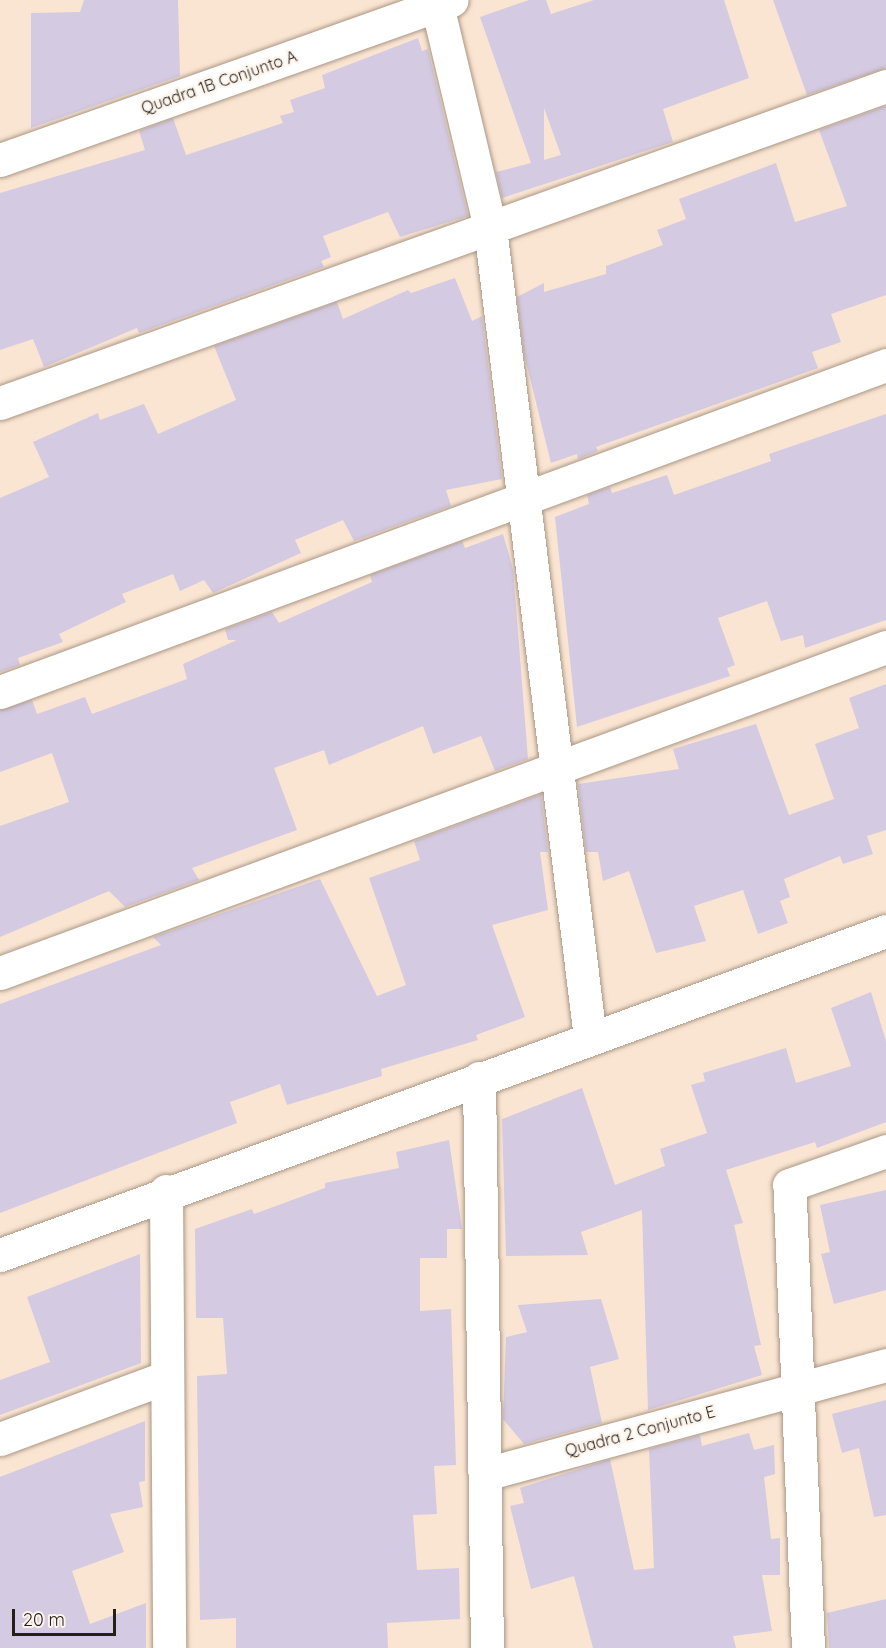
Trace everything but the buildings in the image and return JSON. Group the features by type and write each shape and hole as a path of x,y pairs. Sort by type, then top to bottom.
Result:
{"street":[{"name":"Quadra 1B Conjunto A","path":"0,160 445,3"},
{"path":"445,3 490,228 590,1038"},
{"path":"0,403 886,86"},
{"path":"0,693 523,496 886,365"},
{"path":"0,973 556,766 886,647"},
{"path":"0,1255 166,1191 886,932"},
{"path":"479,1078 487,1648"},
{"path":"808,1648 789,1185 886,1151"},
{"path":"166,1191 169,1648"},
{"name":"Quadra 2 Conjunto E","path":"485,1474 886,1365"},
{"path":"0,1439 167,1377"}]}
